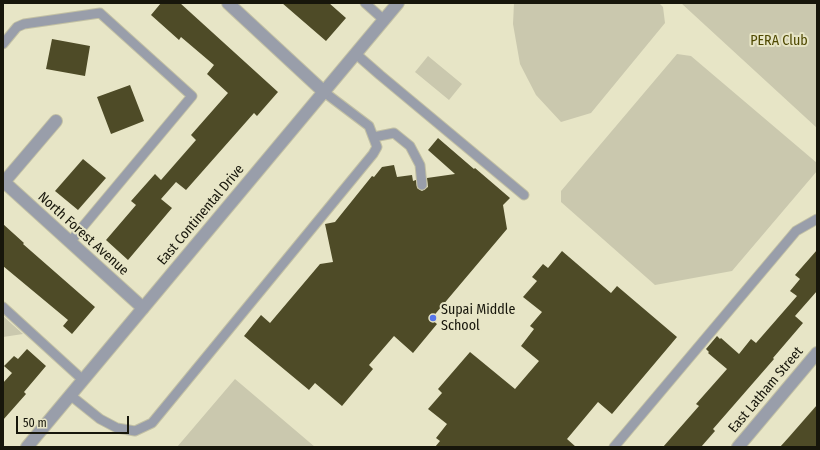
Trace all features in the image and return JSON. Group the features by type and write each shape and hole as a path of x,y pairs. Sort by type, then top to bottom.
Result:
{"street":[{"path":"228,3 324,92"},
{"name":"East Continental Drive","path":"27,447 398,3"},
{"path":"4,182 56,121"},
{"name":"North Forest Avenue","path":"4,182 143,308"},
{"name":"East Latham Street","path":"738,447 817,353"}],"lane":[{"path":"365,3 384,20"},
{"path":"3,44 17,27 24,24 100,12 192,96 70,242"},
{"path":"356,54 380,76 524,195"},
{"path":"70,395 100,419 117,428 135,431 152,423 373,154 377,147 369,126 324,92"},
{"path":"374,137 394,133 410,146 420,166 422,185"},
{"path":"614,447 796,231 817,219"},
{"path":"3,307 83,380"}],"green space":[{"path":"514,3 659,3 663,7 665,23 591,113 561,122 536,95 520,64 513,24"},
{"name":"PERA Club","path":"681,3 817,3 817,128"},
{"path":"677,54 691,56 817,163 817,171 732,271 655,285 561,202 561,191"},
{"path":"428,56 462,84 449,100 415,72"},
{"path":"3,316 23,334 3,337"},
{"path":"235,379 315,447 177,447"}],"building":[{"path":"161,3 180,3 278,92 257,116 254,113 186,190 176,182 161,199 172,208 128,260 106,240 136,205 131,201 155,174 161,180 196,140 191,135 228,93 207,74 214,65 181,37 179,40 151,15"},
{"path":"282,3 329,3 346,18 326,41"},
{"path":"52,39 90,46 85,76 46,69"},
{"path":"130,85 144,121 111,134 97,97"},
{"path":"438,138 510,198 503,205 507,229 431,319 437,324 413,353 394,336 369,365 373,369 342,406 315,383 309,390 244,336 261,315 270,323 320,264 333,262 325,224 335,222 372,176 374,177 382,167 394,165 397,177 412,175 413,181 416,180 417,188 422,191 428,187 427,178 455,174 428,150"},
{"path":"83,159 106,178 78,210 55,191"},
{"path":"3,224 24,243 23,244 95,307 72,334 63,326 68,320 3,266"},
{"path":"817,250 817,291 795,316 803,323 713,429 715,431 701,447 663,447 699,406 696,404 727,369 708,353 709,352 706,349 717,336 739,354 751,339 756,343 797,296 790,291 800,279 795,275"},
{"path":"562,251 611,293 617,286 677,337 612,414 598,402 567,439 576,447 435,447 440,441 436,438 447,424 428,409 442,393 438,389 470,352 515,389 539,361 521,346 534,329 530,326 542,312 523,297 537,281 532,277 543,264 548,268"},
{"path":"27,349 46,366 24,392 26,394 3,420 3,383 12,373 4,366 14,356 18,359"},
{"path":"817,405 817,447 780,447 789,437"}],"place":[{"name":"Supai Middle School","path":"433,318"}]}
